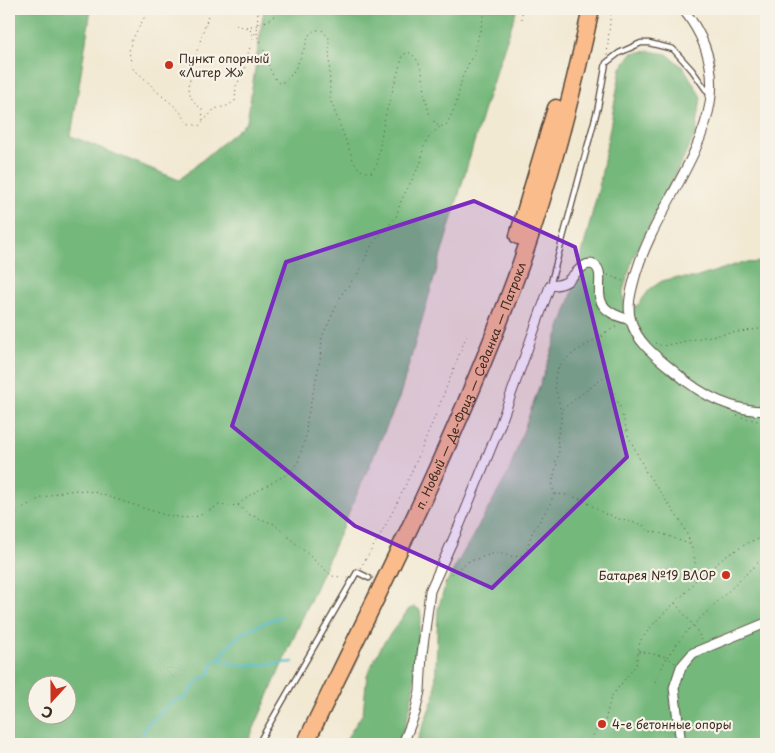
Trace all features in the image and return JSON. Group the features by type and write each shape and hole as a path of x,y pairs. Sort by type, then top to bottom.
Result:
{"highway":[{"name":"п. Новый — Де-Фриз — Седанка — Патрокл","path":"293,744 405,514 453,405 504,276 555,113 579,9"},
{"name":"п. Новый — Де-Фриз — Седанка — Патрокл","path":"305,744 415,518 464,409 515,280 552,165 591,9"}],"street":[{"path":"683,9 702,39 710,60 713,76 711,97 703,129 691,160 647,244 633,285 630,320 644,345 684,380 704,394 737,408 750,411 766,411"},
{"path":"404,744 420,691 422,654 430,591 460,524 499,428 550,286 563,284 574,276 580,268 587,264 593,265 599,270 598,292 603,305 613,314 630,320"},
{"path":"681,744 674,688 681,667 693,653 706,646 766,623"}],"lane":[{"path":"550,286 598,108 606,63 618,53 641,43 673,49 680,55 711,97"},
{"path":"258,744 357,572 370,578"}],"path":[{"path":"149,9 132,40 129,51 132,68 178,108 188,123 199,126 203,120 210,116 214,109 227,106 235,101 236,86 244,72 249,50 254,40 252,30"},
{"path":"203,120 202,109 194,103 189,93 208,14 205,9"},
{"path":"257,35 258,9"},
{"path":"245,27 258,25 273,18 276,9"},
{"path":"9,521 22,508 39,499 56,493 76,490 94,492 146,510 184,518 199,516 219,504 238,505 250,495 289,473 298,462 306,435 307,420 320,360 322,337 342,294 359,272 372,244 396,217 401,201 421,162 423,149 430,135 447,124 456,105 462,78 474,52 486,9"},
{"path":"522,9 522,19"},
{"path":"606,63 611,9"},
{"path":"236,25 252,30 257,35 263,46 273,77 279,83 284,83 291,77 309,35 315,30 322,30 329,38 330,98 354,162 358,169 366,173 372,172 377,164 384,120 400,62 403,55 408,52 415,55 419,62 429,114 434,123 440,127"},
{"path":"599,270 633,285"},
{"path":"445,580 467,562 498,553 514,557 522,555 526,550 532,533 543,518 554,494 554,474 557,464 555,463 558,454 557,438 561,422 555,385 559,364 606,332 630,320"},
{"path":"649,340 662,346 705,337 766,328"},
{"path":"357,572 374,546 416,459 468,332"},
{"path":"606,332 600,340 599,346 607,375 632,442 646,472 681,522 691,545 695,560 694,581"},
{"path":"560,410 607,375"},
{"path":"554,494 580,499 624,522 643,525 649,531 663,534 691,545"},
{"path":"238,505 248,514 274,524 332,576 354,579"},
{"path":"588,744 597,729 605,721 611,697 636,665 640,641 656,621 687,592 694,581 725,557 746,544 766,537"},
{"path":"654,684 668,657 687,631 766,556"},
{"path":"675,603 694,626 706,646"},
{"path":"639,651 668,657 681,667"}],"highlighted area":[{"path":"474,201 575,247 627,457 492,588 355,526 232,426 286,262"}],"green space":[{"path":"9,9 91,9 71,136 179,180 247,122 264,9 517,9 485,105 399,398 247,744 9,744"},
{"path":"649,51 667,54 684,68 701,97 696,133 633,258 623,291 624,305 629,309 638,305 650,289 662,281 674,278 695,278 741,263 766,262 766,744 416,744 435,694 438,609 446,583 508,474 571,297 599,187 621,68 632,53"},
{"path":"415,607 420,610 421,618 412,698 404,729 397,744 343,744 363,713 367,675 382,645 409,609"}],"waterway":[{"path":"138,744 147,725 169,703 185,698 198,681 209,675 213,662 238,637 253,628 281,616"},
{"path":"220,658 226,662 245,665 293,662"}],"place":[{"name":"Пункт опорный «Литер Ж»","path":"169,65"},
{"name":"Батарея №19 ВЛОР","path":"726,575"},
{"name":"4-е бетонные опоры","path":"602,724"}]}
